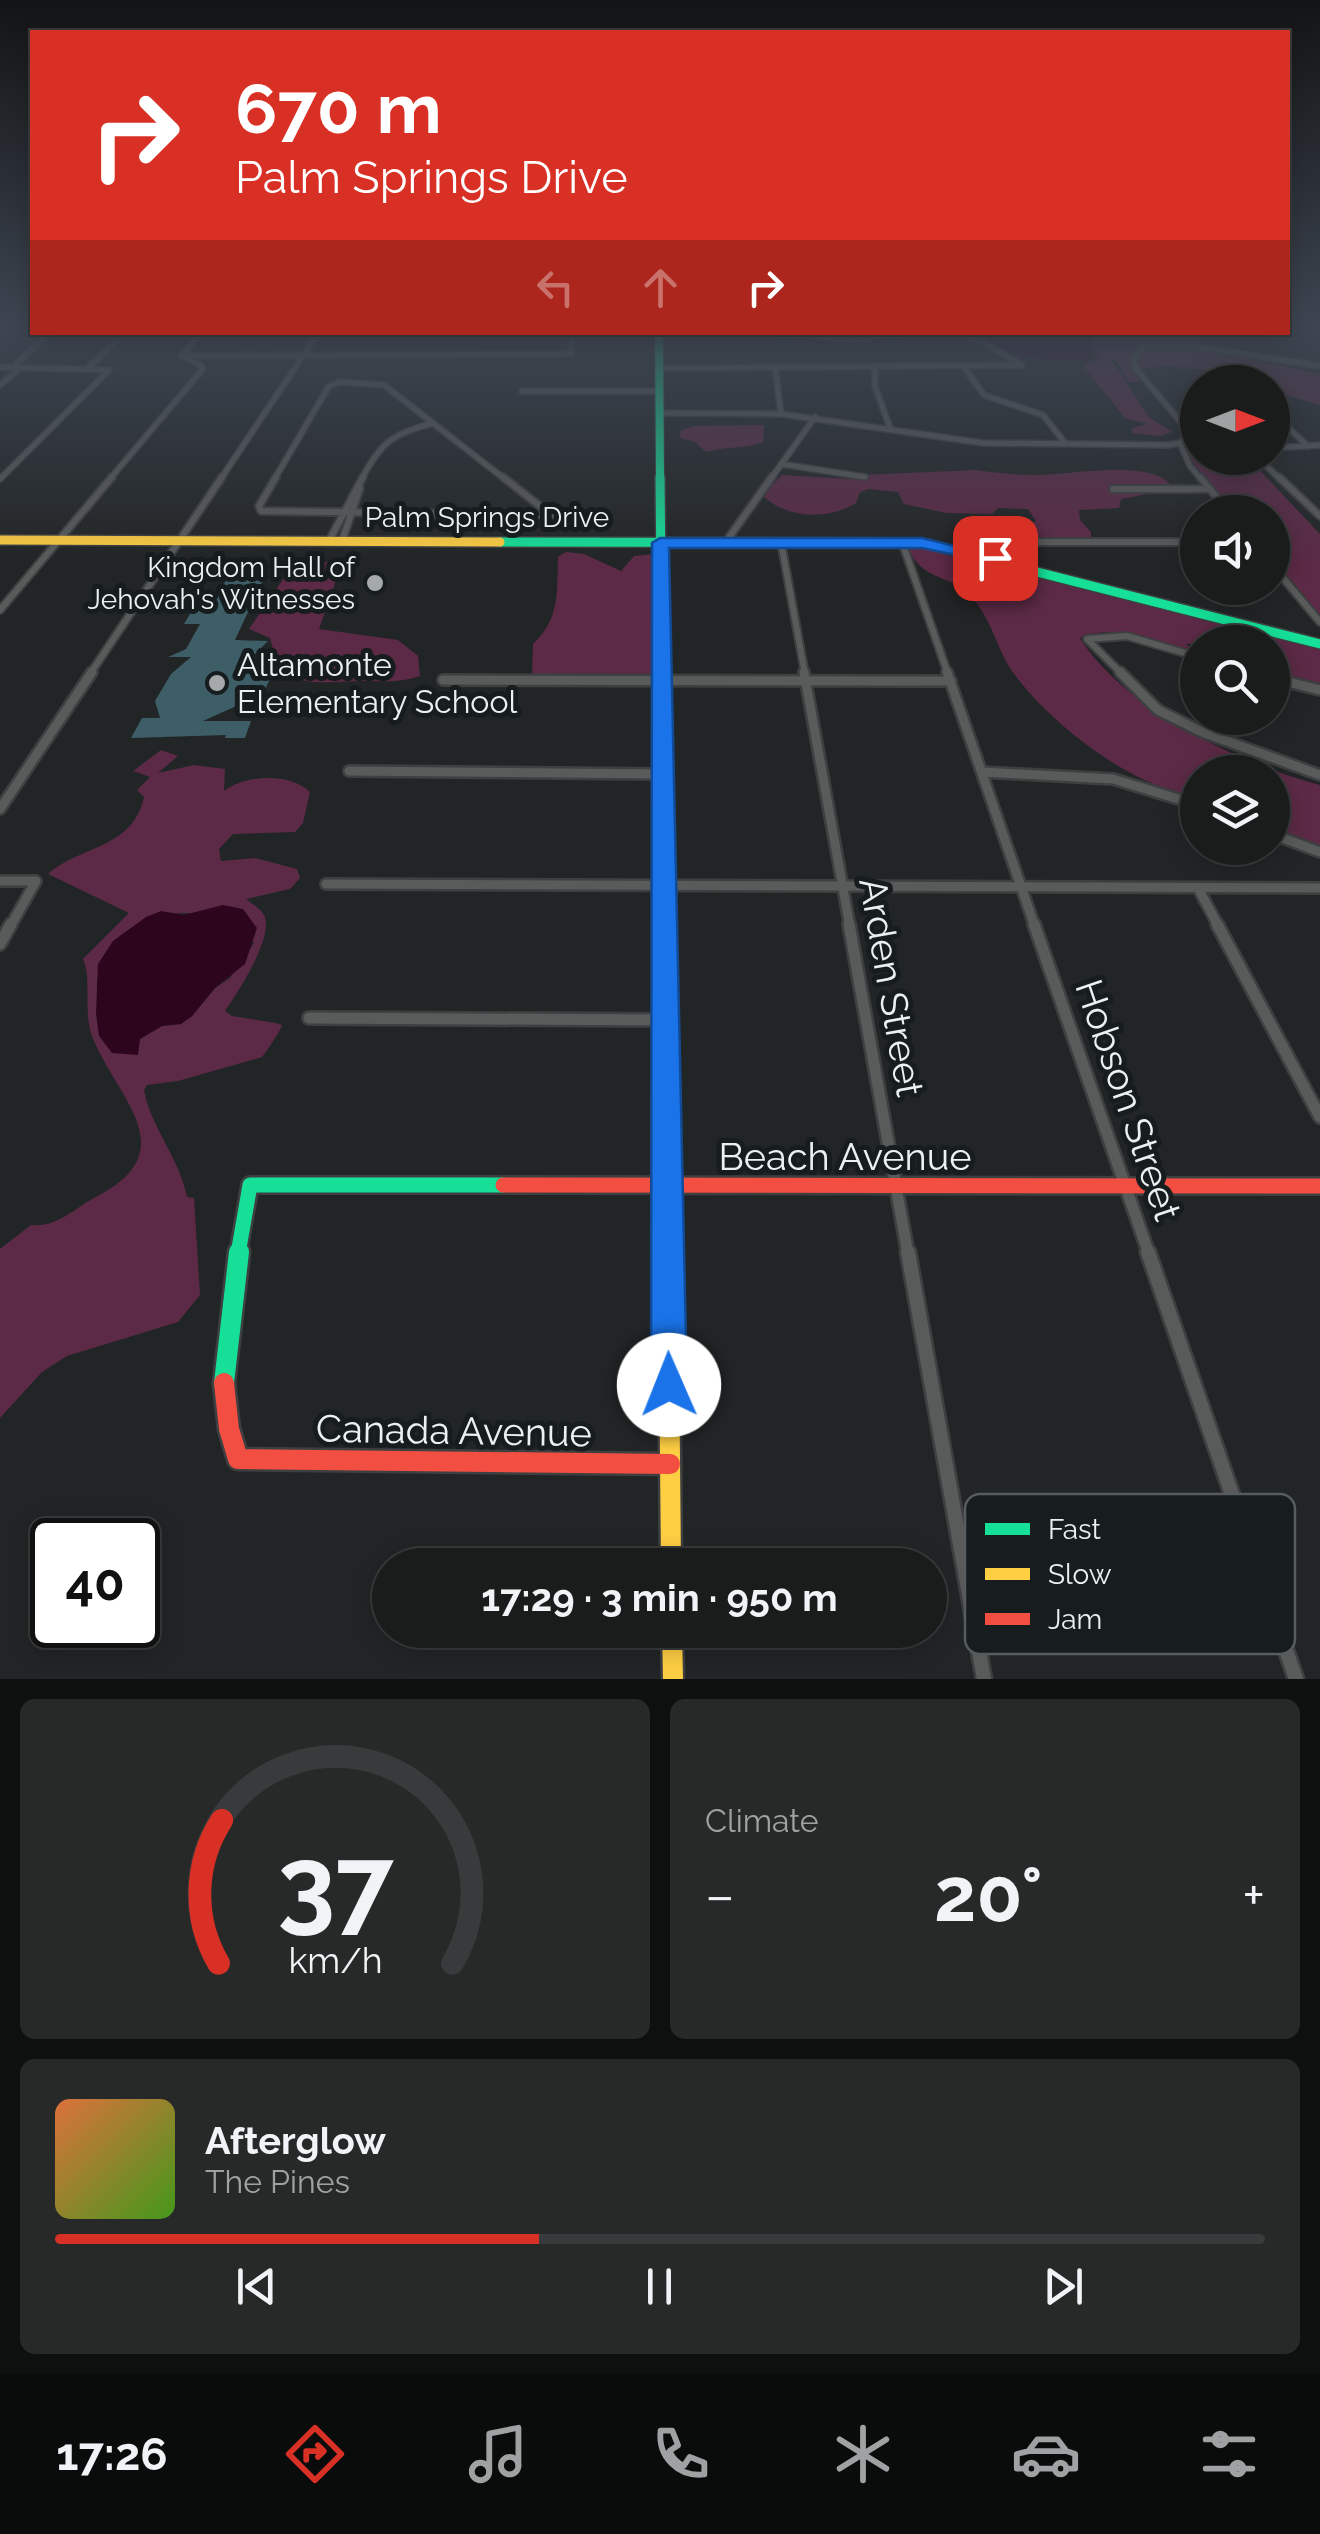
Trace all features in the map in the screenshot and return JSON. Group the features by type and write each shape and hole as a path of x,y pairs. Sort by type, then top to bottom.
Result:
{"street":[{"path":"0,479 72,407"},
{"path":"0,610 170,407"},
{"path":"0,809 269,407"},
{"path":"318,407 260,506 261,511 551,515"},
{"path":"413,407 551,515"},
{"path":"660,407 671,1548"},
{"path":"780,407 781,414"},
{"path":"883,407 890,428"},
{"path":"1020,407 1043,415 1065,442"},
{"path":"660,413 815,417 984,443 1180,443"},
{"path":"725,543 815,417"},
{"path":"336,541 342,514 360,488 380,444 404,431 433,423"},
{"path":"1290,430 1308,446"},
{"path":"1290,447 1320,445"},
{"path":"781,464 865,478"},
{"path":"1198,475 1216,495"},
{"path":"1276,475 1320,516"},
{"path":"336,541 354,514 360,488"},
{"path":"1113,488 1210,488"},
{"name":"Palm Springs Drive","path":"0,540 902,542 939,545 995,558 1320,644"},
{"name":"Arden Street","path":"781,542 965,1573"},
{"name":"Hobson Street","path":"902,542 1233,1494"},
{"path":"995,558 1004,547 1022,542 1180,542"},
{"path":"1290,586 1320,622"},
{"path":"1180,653 1104,634 1090,637 1088,642 1158,710 1180,721"},
{"path":"443,680 950,681"},
{"path":"1290,682 1320,690"},
{"path":"1210,735 1320,775"},
{"path":"350,771 662,774"},
{"path":"982,772 1113,779 1180,800"},
{"path":"1290,841 1320,852"},
{"path":"0,881 36,881 0,944"},
{"path":"326,884 1320,888"},
{"path":"1199,890 1320,1116"},
{"path":"308,1018 666,1020"},
{"name":"Beach Avenue","path":"238,1458 230,1437 224,1388 226,1333 243,1208 250,1185 1320,1186"},
{"name":"Canada Avenue","path":"238,1458 670,1464"},
{"path":"672,1648 673,1679"},
{"name":"Arden Street","path":"980,1654 984,1679"},
{"name":"Hobson Street","path":"1287,1654 1296,1679"}],"shaded area":[{"path":"1116,407 1143,407 1149,417 1172,432 1160,436 1132,433 1132,428 1148,424 1125,418"},
{"path":"764,425 763,442 750,446 706,452 695,442 680,438 681,430 694,426"},
{"path":"976,470 1038,475 1130,470 1163,478 1172,487 1109,487 1170,490 1121,499 1119,508 1079,510 1080,520 1091,532 1091,538 1032,540 1013,533 1036,521 1028,509 998,508 992,514 947,513 904,504 898,492 869,489 860,492 856,503 845,509 808,514 784,509 763,496 782,475 868,480 869,477 861,475"},
{"path":"1203,475 1264,475 1283,495 1220,495"},
{"path":"1290,502 1320,534 1320,616 1290,580"},
{"path":"916,545 1233,625 1180,625 1180,649 1124,633 1080,638 1124,687 1180,726 1180,735 1196,735 1237,755 1180,755 1180,794 1111,762 1036,700 1012,671 988,621 967,593 920,566 909,549"},
{"path":"566,552 584,554 621,571 634,556 656,554 657,679 532,678 533,644 553,615 558,557"},
{"path":"322,562 342,563 319,629 398,640 418,656 420,676 392,681 306,681 284,669 270,638 249,629 288,572"},
{"path":"1290,639 1320,647 1320,688 1290,680"},
{"path":"161,750 178,756 158,773 194,765 225,769 224,791 243,782 267,778 291,781 310,792 303,823 295,832 233,834 219,849 221,861 255,858 297,869 300,878 290,889 246,899 264,915 264,936 253,964 225,1011 232,1016 282,1025 262,1057 178,1081 147,1085 144,1090 187,1197 194,1198 200,1295 178,1322 67,1356 42,1372 0,1418 0,1249 31,1225 57,1221 72,1212 122,1180 137,1162 141,1142 137,1123 92,1036 83,959 129,913 48,874 129,827 144,797 137,790 150,777 133,771","holes":["216,907 254,943 230,978 181,1024 162,1026 137,1045 111,1046 98,1003 97,983 109,948 122,934 164,915"]},
{"path":"1290,776 1320,785 1320,848 1290,837"},
{"path":"223,905 243,909 257,928 245,964 215,988 181,1024 162,1026 140,1039 138,1055 112,1053 99,1036 96,1014 98,964 113,941 161,911 184,915"}],"building":[{"name":"Altamonte Elementary School","path":"227,579 263,580 235,640 268,641 254,655 274,670 263,694 203,721 251,721 245,738 131,738 142,718 160,718 155,701 171,674 191,657 168,657 186,649 200,624 184,624 197,602 218,594"}],"traffic: fast":[{"path":"660,407 666,1049"},
{"path":"500,542 923,543 1320,644"},
{"path":"224,1383 230,1302 250,1185 503,1185"}],"traffic: slow":[{"path":"0,540 500,542"},
{"path":"666,1049 671,1548"},
{"path":"672,1648 673,1679"}],"traffic: jam":[{"path":"503,1185 1320,1186"},
{"path":"224,1383 229,1429 238,1459 670,1464"}],"place":[{"name":"Kingdom Hall of Jehovah's Witnesses","path":"375,583"},
{"name":"Altamonte Elementary School","path":"217,683"}],"route":[{"path":"669,1385 660,543 922,543 995,558"}]}
